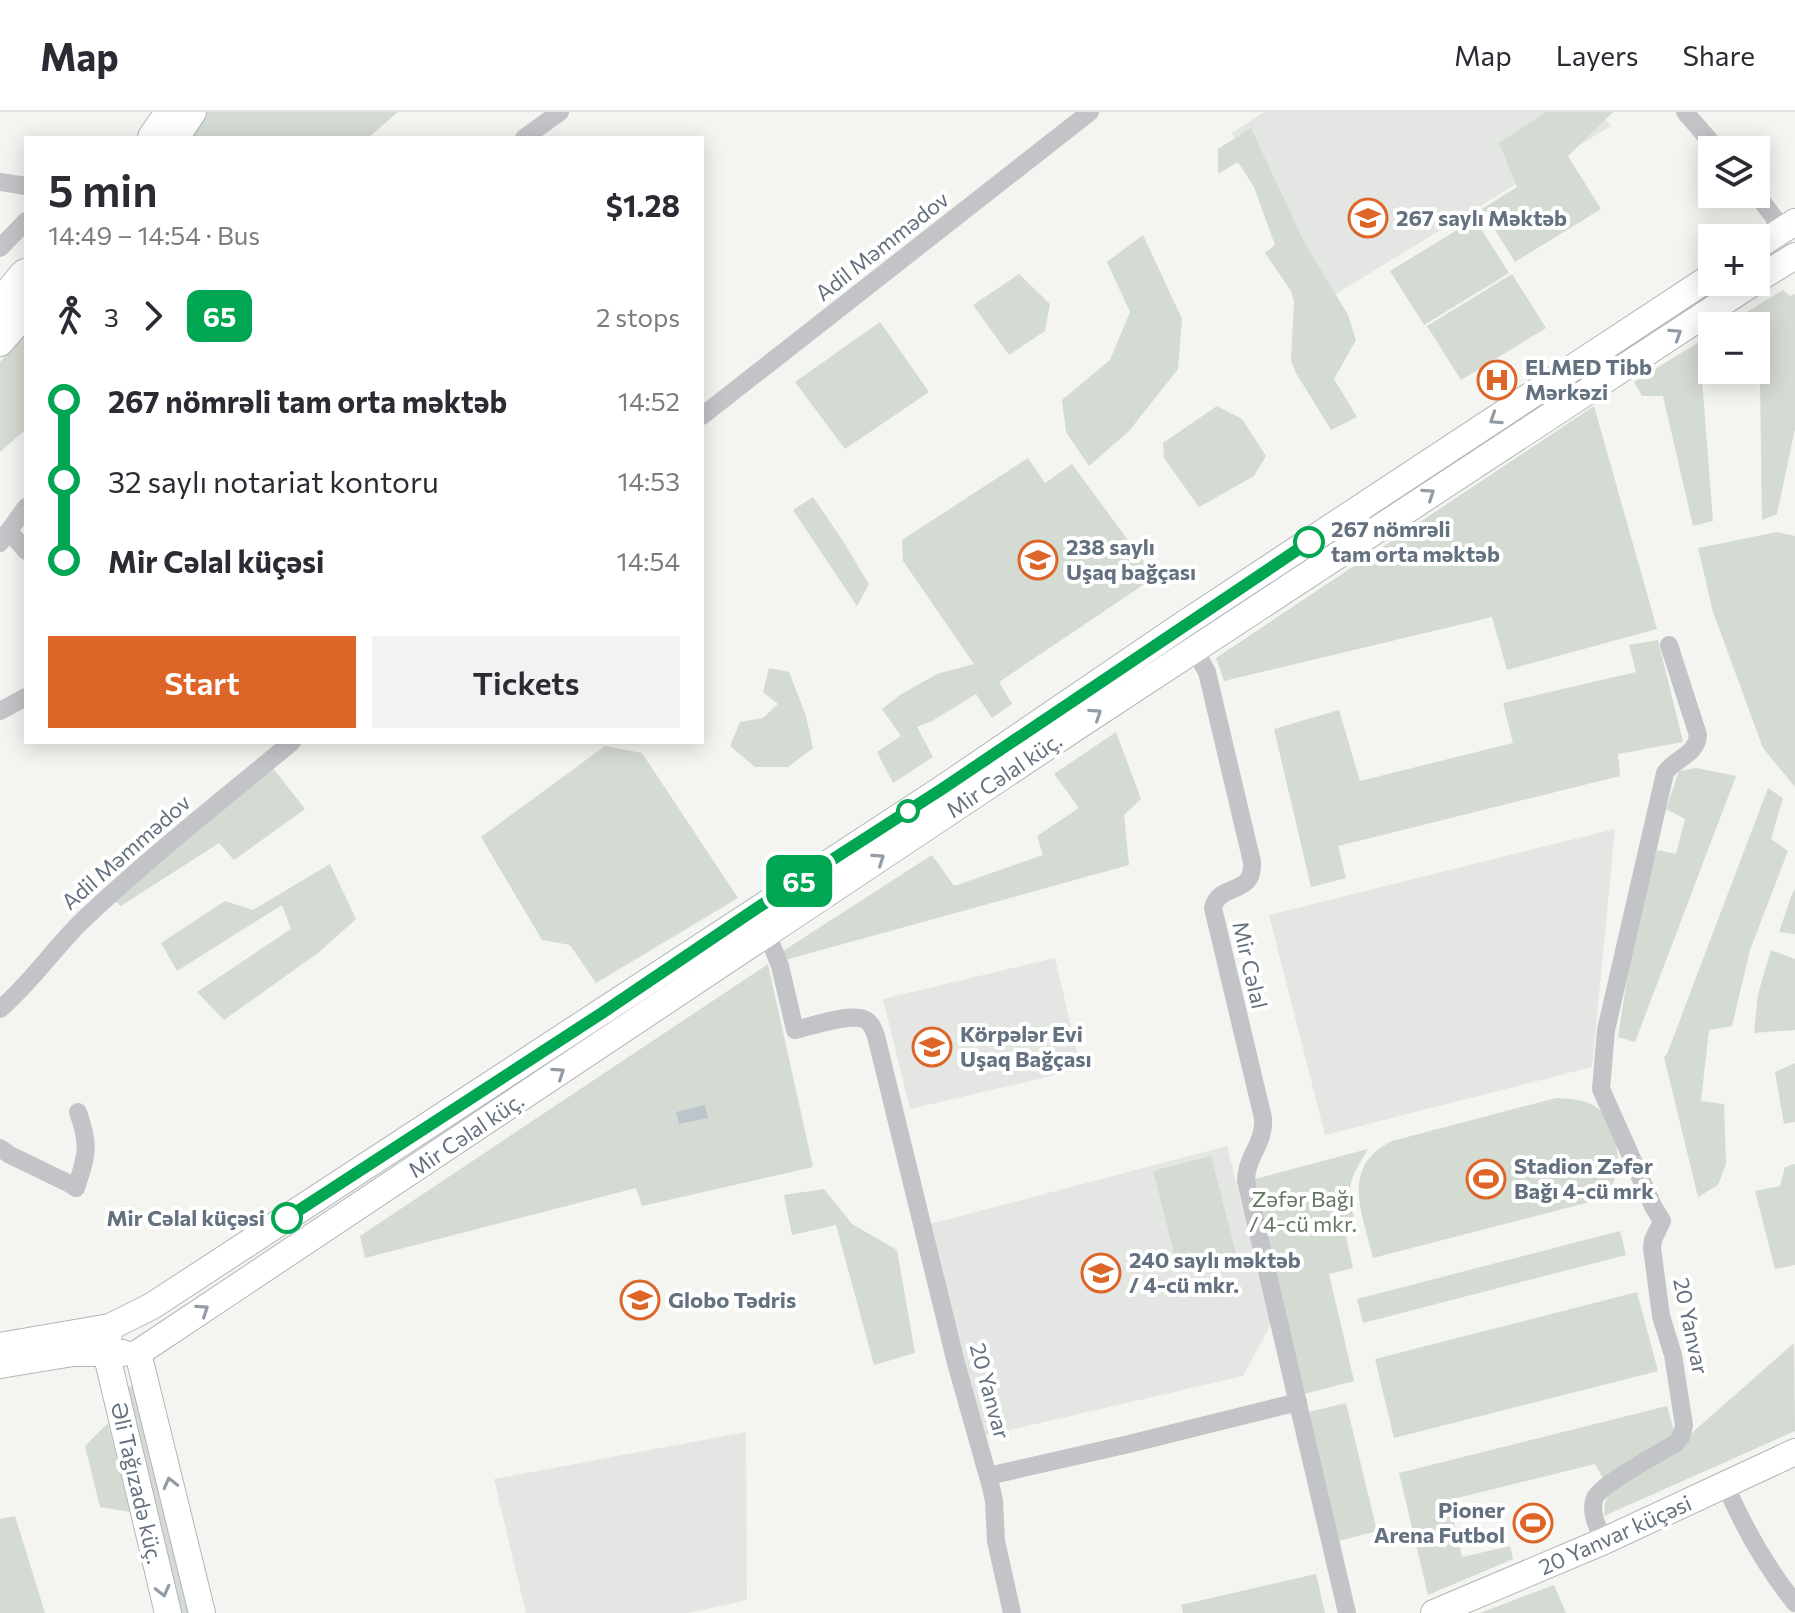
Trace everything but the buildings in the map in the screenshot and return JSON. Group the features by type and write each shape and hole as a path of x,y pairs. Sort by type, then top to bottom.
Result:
{"highway":[{"path":"133,136 147,112"},
{"path":"156,136 173,112"},
{"path":"0,307 24,288"}],"street":[{"path":"177,136 193,112"},
{"path":"527,136 560,112"},
{"name":"Adil Məmmədov","path":"704,414 1090,112"},
{"path":"1685,112 1706,136"},
{"path":"0,182 24,186"},
{"path":"1769,208 1791,231 1770,241"},
{"path":"0,248 24,223"},
{"name":"Mir Cəlal küç.","path":"1770,272 1795,256"},
{"name":"Mir Cəlal küç.","path":"108,1340 141,1313 942,789 1184,624 1698,285"},
{"path":"0,343 24,289"},
{"name":"Mir Cəlal küç.","path":"138,1353 1194,649 1732,296"},
{"path":"24,510 5,537 24,550"},
{"name":"20 Yanvar","path":"1604,1541 1595,1520 1594,1500 1597,1495 1612,1482 1676,1443 1684,1425 1673,1355 1661,1316 1652,1248 1662,1221 1601,1089 1606,1030 1665,773 1698,744 1698,735 1669,645"},
{"name":"Mir Cəlal","path":"1194,649 1207,672 1252,862 1251,877 1244,885 1217,897 1213,908 1263,1118 1264,1127 1249,1162 1246,1181 1298,1402"},
{"path":"0,711 24,698"},
{"name":"Adil Məmmədov","path":"0,1009 69,933 119,887 289,744"},
{"path":"757,908 768,933"},
{"name":"20 Yanvar","path":"768,933 780,966 795,1030 847,1018 866,1020 876,1036 994,1501 996,1541 1012,1613"},
{"path":"0,1148 76,1188 87,1155 84,1128 78,1112"},
{"path":"333,1188 349,1213"},
{"path":"0,1365 59,1355 108,1340"},
{"path":"0,1346 108,1340 138,1353"},
{"name":"Əli Tağızadə küç.","path":"108,1340 114,1387 168,1613"},
{"name":"Əli Tağızadə küç.","path":"138,1353 202,1613"},
{"path":"114,1387 117,1380 126,1374 136,1374 145,1382"},
{"path":"988,1476 1298,1402 1347,1613"},
{"name":"20 Yanvar küçəsi","path":"1434,1613 1604,1541 1795,1452"},
{"path":"1725,1484 1765,1562 1795,1603"}],"shaded area":[{"name":"267 saylı Məktəb","path":"1264,112 1600,112 1611,126 1321,303 1232,133"},
{"path":"1615,829 1592,1067 1325,1135 1269,915"},
{"path":"1055,958 1081,1069 910,1109 883,999"},
{"path":"705,1105 708,1118 679,1124 676,1112"},
{"name":"240 saylı məktəb / 4-cü mkr.","path":"1227,1146 1272,1322 1243,1376 983,1436 930,1224"},
{"path":"746,1432 747,1600 688,1613 526,1613 494,1479"}],"green space":[{"path":"206,112 398,112 370,136 190,136"},
{"path":"1546,112 1613,112 1568,156 1601,209 1515,262 1482,209 1517,187 1499,143"},
{"path":"1251,128 1304,242 1348,315 1356,340 1334,379 1357,417 1331,430 1291,360 1294,301 1291,291 1265,253 1275,245 1254,187 1238,162 1218,174 1218,149"},
{"path":"1475,219 1509,273 1424,325 1390,271"},
{"path":"1143,235 1182,319 1178,369 1129,431 1089,466 1066,432 1062,400 1110,360 1130,312 1107,262"},
{"path":"1019,274 1050,304 1045,331 1009,355 973,305"},
{"path":"1512,274 1546,328 1461,380 1427,326"},
{"path":"1783,290 1790,296 1795,294 1795,429 1777,514 1762,520 1760,384 1770,384 1770,312 1747,312"},
{"path":"880,322 929,392 845,449 795,382"},
{"path":"24,334 24,431 0,452 0,362"},
{"path":"1698,343 1698,384 1702,384 1713,521 1693,526 1663,396 1642,396 1634,382"},
{"path":"1217,406 1242,419 1266,456 1254,476 1199,507 1164,458 1163,443"},
{"path":"1594,406 1657,629 1507,670 1492,617 1224,681 1216,658"},
{"path":"1028,458 1045,483 1072,464 1155,577 999,682 1012,704 992,718 976,694 917,727 933,757 893,783 877,752 901,736 882,709 937,674 974,664 903,561 902,540"},
{"path":"813,497 869,584 857,606 793,510"},
{"path":"1777,532 1795,536 1795,787 1763,748 1713,612 1698,548"},
{"path":"1658,640 1683,742 1618,754 1620,776 1338,846 1346,878 1311,887 1274,729 1339,710 1360,781 1513,743 1503,703 1636,672 1629,645"},
{"path":"769,668 789,672 806,716 813,748 788,767 755,767 730,746 740,722 763,718 778,704 763,692"},
{"path":"1116,732 1141,799 1124,815 1129,865 785,960 783,951 932,855 954,886 1043,855 1037,836 1079,808 1054,774"},
{"path":"605,746 642,753 738,898 596,983 570,945 542,940 481,837"},
{"path":"273,768 305,809 234,860 219,843 121,906 115,901"},
{"path":"1696,768 1736,776 1635,1042 1618,1037 1636,921 1657,850 1676,854 1685,819 1666,809 1679,771"},
{"path":"1768,788 1783,798 1771,839 1788,851 1750,950 1732,1026 1709,1030 1701,1101 1724,1104 1726,1164 1718,1185 1698,1197 1664,1057"},
{"path":"330,864 356,919 318,953 224,1020 197,992 291,929 282,905 177,971 161,943 225,901 253,910"},
{"path":"1795,889 1795,934 1779,932 1792,894"},
{"path":"1771,950 1795,959 1795,1030 1754,1033 1758,994"},
{"path":"768,964 813,1167 642,1206 636,1188 365,1258 360,1236"},
{"path":"1795,1063 1795,1122 1784,1124 1775,1072"},
{"name":"Stadion Zəfər Bağı 4-cü mrk","path":"1556,1098 1589,1103 1606,1116 1615,1137 1618,1161 1613,1183 1606,1193 1586,1203 1373,1258 1359,1193 1365,1164 1376,1152 1392,1141"},
{"name":"Zəfər Bağı / 4-cü mkr.","path":"1368,1149 1351,1183 1350,1199 1355,1221 1343,1224 1353,1268 1329,1274 1354,1381 1304,1394 1251,1180"},
{"path":"1211,1156 1236,1254 1178,1268 1153,1171"},
{"path":"1795,1164 1795,1265 1775,1269 1755,1191 1780,1186 1785,1167"},
{"path":"824,1189 852,1224 897,1250 915,1353 874,1365 836,1225 792,1235 784,1195"},
{"path":"1620,1231 1626,1255 1363,1323 1357,1299"},
{"path":"1637,1292 1658,1371 1394,1438 1375,1359"},
{"path":"1794,1343 1795,1431 1604,1516 1610,1491 1595,1464 1449,1500 1462,1557 1510,1546 1513,1559 1428,1595 1399,1473 1667,1406 1676,1438 1685,1439"},
{"path":"136,1385 191,1613 180,1613 125,1388"},
{"path":"1346,1403 1377,1531 1339,1541 1309,1412"},
{"path":"108,1423 130,1512 100,1507 85,1446"},
{"path":"15,1516 45,1613 0,1613 0,1519"},
{"path":"1316,1574 1325,1613 1183,1613 1181,1605"},
{"path":"1554,1585 1566,1613 1480,1613"}],"bus line":[{"name":"65","path":"287,1218 942,789 1309,542"}],"place":[{"name":"267 saylı Məktəb","path":"1368,218"},
{"name":"ELMED Tibb Mərkəzi","path":"1497,380"},
{"name":"267 nömrəli tam orta məktəb","path":"1309,542"},
{"name":"238 saylı Uşaq bağçası","path":"1038,560"},
{"name":"Körpələr Evi Uşaq Bağçası","path":"932,1047"},
{"name":"Stadion Zəfər Bağı 4-cü mrk","path":"1486,1179"},
{"name":"Mir Cəlal küçəsi","path":"287,1218"},
{"name":"240 saylı məktəb / 4-cü mkr.","path":"1101,1273"},
{"name":"Globo Tədris","path":"640,1300"},
{"name":"Pioner Arena Futbol","path":"1533,1523"}]}
